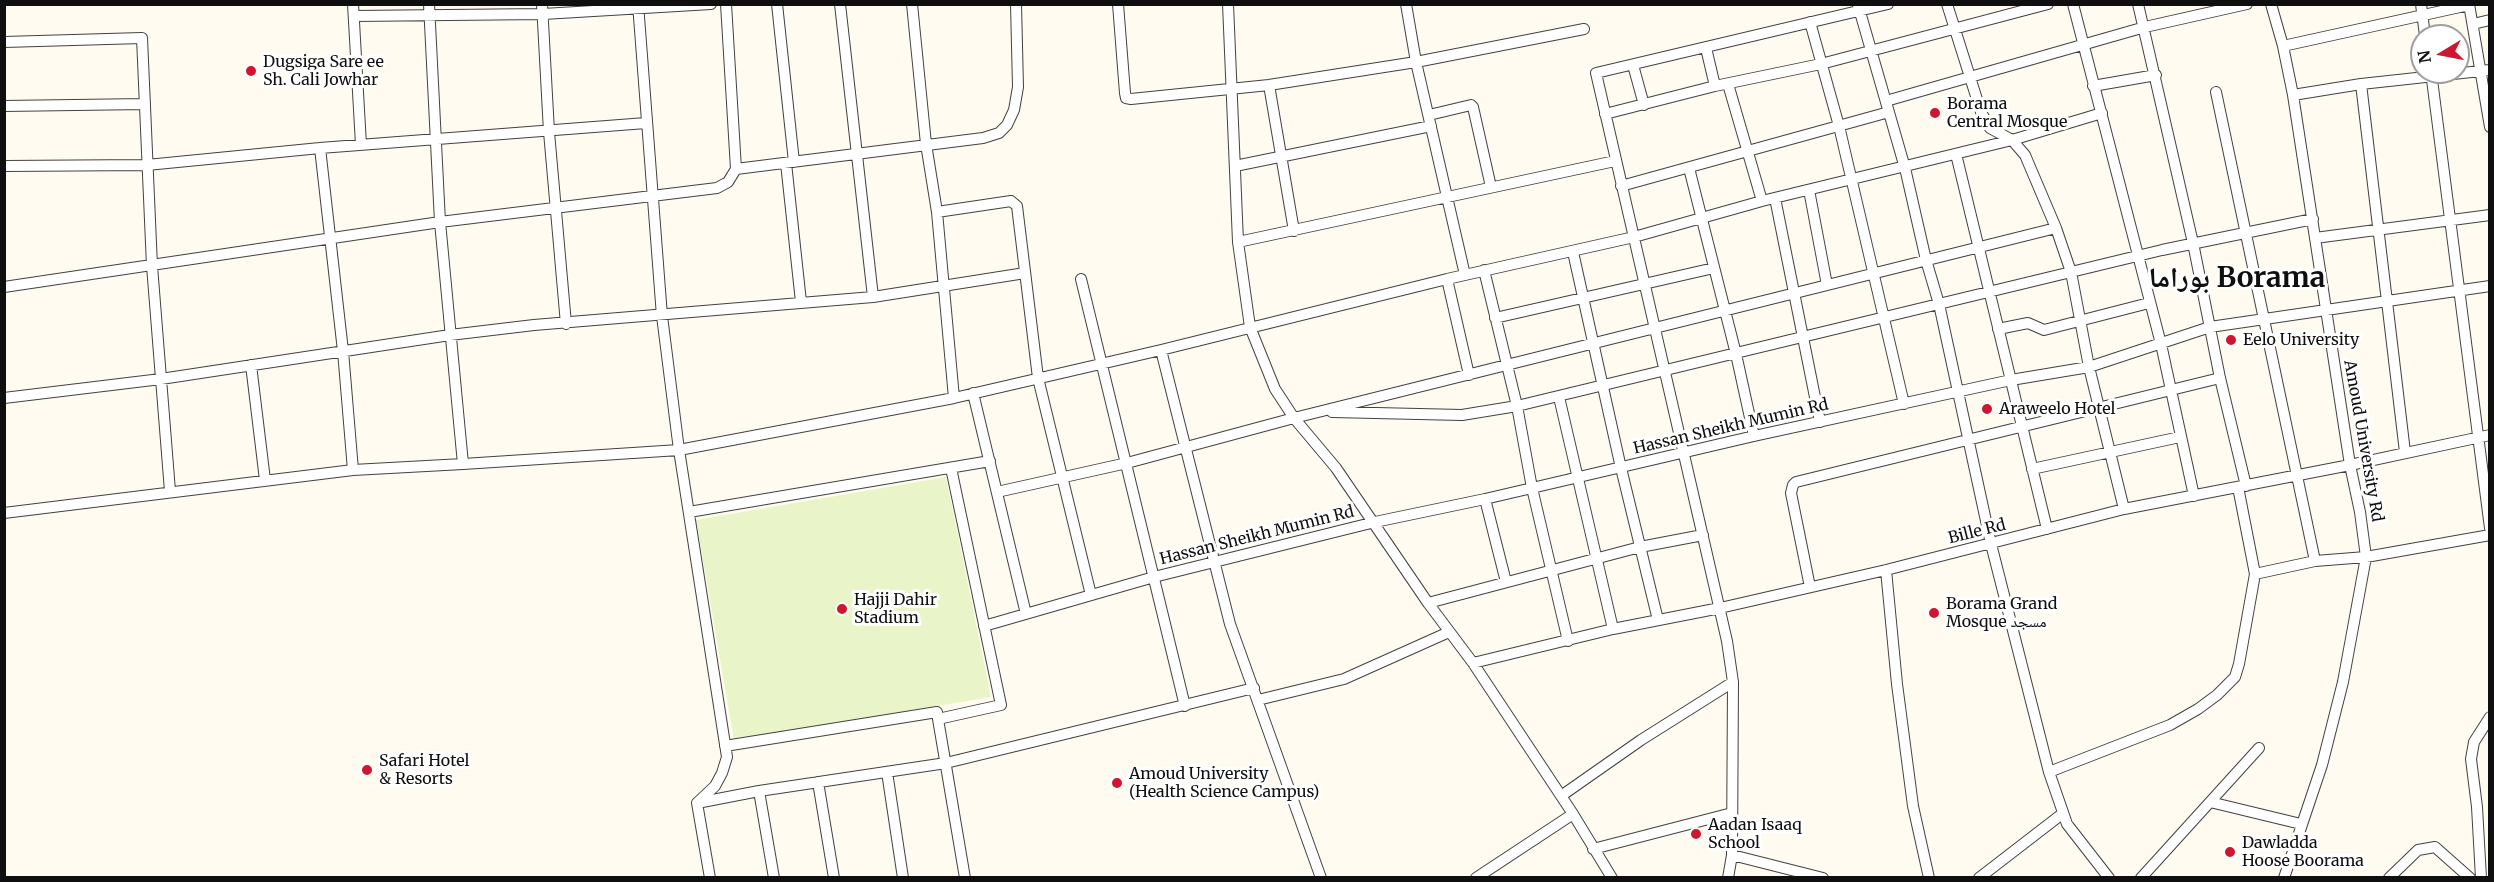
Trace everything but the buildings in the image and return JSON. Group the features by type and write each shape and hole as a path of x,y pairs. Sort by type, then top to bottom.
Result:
{"street":[{"path":"361,145 354,10 542,9 711,4"},
{"path":"4,287 440,222 717,188 728,182 736,169 726,4"},
{"path":"777,4 801,302"},
{"path":"840,4 873,297"},
{"path":"912,4 926,144 937,212 954,398"},
{"path":"736,169 983,138 999,133 1007,125 1014,110 1018,87 1016,4"},
{"path":"1118,4 1126,98 1269,85 1416,62 1584,29"},
{"path":"1228,4 1238,242 1250,327 1275,389 1294,418 1336,468 1375,522 1428,603 1473,663 1573,814 1612,878"},
{"path":"1406,4 1416,62 1465,275"},
{"path":"1728,878 1732,855 1733,682 1720,608 1596,74 1859,8 1888,4"},
{"path":"1947,4 1981,112 1990,128 2012,140 2025,155 2056,228 2071,272 2089,367 2124,509"},
{"path":"1605,114 1714,86 1821,64 2048,4"},
{"path":"2073,4 2161,344 2194,496"},
{"path":"2049,772 2170,725 2198,709 2227,686 2235,676 2239,664 2255,574 2242,487 2193,243 2138,4"},
{"path":"1621,186 1839,126 1970,77 2145,27 2247,4"},
{"name":"Amoud University Rd","path":"2271,4 2294,95 2325,309 2366,557 2343,682 2322,765 2284,878"},
{"path":"2283,46 2422,10 2469,5 2485,70 2490,127"},
{"path":"638,7 663,316 679,450 727,757 715,786 697,803"},
{"path":"1859,8 1905,168 1926,260 1939,304 1991,544 2049,772 2062,814 2079,842 2109,878"},
{"path":"542,9 549,132 566,324"},
{"path":"430,10 440,222 463,464"},
{"path":"2472,24 2490,20"},
{"path":"1810,22 1839,126 1904,404"},
{"path":"4,42 142,38 152,266 170,491"},
{"path":"1706,48 1714,86"},
{"path":"1634,64 1644,105"},
{"path":"2470,71 2485,70"},
{"path":"2093,86 2156,75"},
{"path":"2294,95 2410,77"},
{"path":"1728,84 1762,201"},
{"path":"2361,84 2405,452"},
{"path":"2432,84 2490,528"},
{"path":"1269,85 1294,231"},
{"path":"2216,92 2315,561"},
{"path":"4,106 145,104"},
{"path":"1235,166 1430,121 1471,105 1491,187"},
{"path":"4,513 353,470 679,450 954,398 1161,350 1484,270 1634,237 1702,220 1762,201 1905,168 2012,140 2102,113"},
{"path":"4,166 147,165 320,148 646,123"},
{"path":"320,148 343,351 353,470"},
{"path":"1956,154 2047,529"},
{"path":"1238,242 1615,161"},
{"path":"1689,168 1736,354 1754,436"},
{"path":"1809,190 1827,285"},
{"path":"1775,198 1820,422"},
{"path":"937,212 1014,202 1017,206 1038,378 1091,595"},
{"path":"2315,238 2490,215"},
{"path":"1319,412 1462,415 1517,406 1802,338 1882,316 1989,293 2193,243 2313,219"},
{"path":"997,492 1126,463 1294,418 2056,228"},
{"path":"1573,252 1621,468 1658,620"},
{"path":"1495,318 1714,268"},
{"path":"1484,270 1517,406 1532,488 1568,641"},
{"path":"4,399 161,379 450,335 873,297 1025,273"},
{"path":"1081,279 1185,706"},
{"path":"1447,279 1468,375"},
{"name":"Hassan Sheikh Mumin Rd","path":"984,626 1154,577 1375,522 1485,500 1754,436 2011,380 2089,367 2210,327 2490,286"},
{"path":"1998,329 2028,323 2044,330 2149,303"},
{"path":"1161,350 1230,624 1321,878"},
{"path":"251,365 266,480"},
{"path":"1809,587 1791,493 1792,485 1968,439 2022,428 2220,378"},
{"path":"973,393 1026,614"},
{"path":"1559,397 1613,629"},
{"name":"Bille Rd","path":"1473,663 1613,629 1720,608 1886,570 2124,509 2298,476 2490,435"},
{"path":"2032,469 2180,437"},
{"path":"689,512 990,461"},
{"path":"938,719 1001,705 951,468"},
{"path":"1485,500 1506,582"},
{"path":"1428,603 1640,547 1703,535"},
{"path":"2255,574 2315,561 2366,557 2490,535"},
{"path":"1886,570 1912,806 1929,878"},
{"path":"1258,700 1344,679 1449,632"},
{"path":"1561,796 1641,740 1733,682"},
{"path":"697,803 759,791 946,763 1254,688"},
{"path":"725,746 937,712 964,878"},
{"path":"2481,878 2477,807 2471,759 2474,742 2490,717"},
{"path":"2141,878 2259,748"},
{"path":"887,772 903,878"},
{"path":"818,782 834,878"},
{"path":"759,791 774,878"},
{"path":"2210,802 2301,824"},
{"path":"697,803 710,878"},
{"path":"1593,849 1732,813"},
{"path":"1476,878 1573,814"},
{"path":"1979,878 2062,814"},
{"path":"2389,878 2418,850 2435,847 2470,878"},
{"path":"1732,855 1823,878"}],"green space":[{"name":"Hajji Dahir Stadium","path":"946,477 991,697 734,740 696,520"}],"place":[{"name":"Dugsiga Sare ee Sh. Cali Jowhar","path":"251,71"},
{"name":"Borama Central Mosque","path":"1935,113"},
{"name":"Eelo University","path":"2231,340"},
{"name":"Araweelo Hotel","path":"1987,409"},
{"name":"Hajji Dahir Stadium","path":"842,609"},
{"name":"Borama Grand Mosque مسجد","path":"1934,613"},
{"name":"Safari Hotel & Resorts","path":"367,770"},
{"name":"Amoud University (Health Science Campus)","path":"1117,783"},
{"name":"Aadan Isaaq School","path":"1696,834"},
{"name":"Dawladda Hoose Boorama","path":"2230,852"}],"district":[{"name":"بوراما Borama","path":"2237,279"}]}
